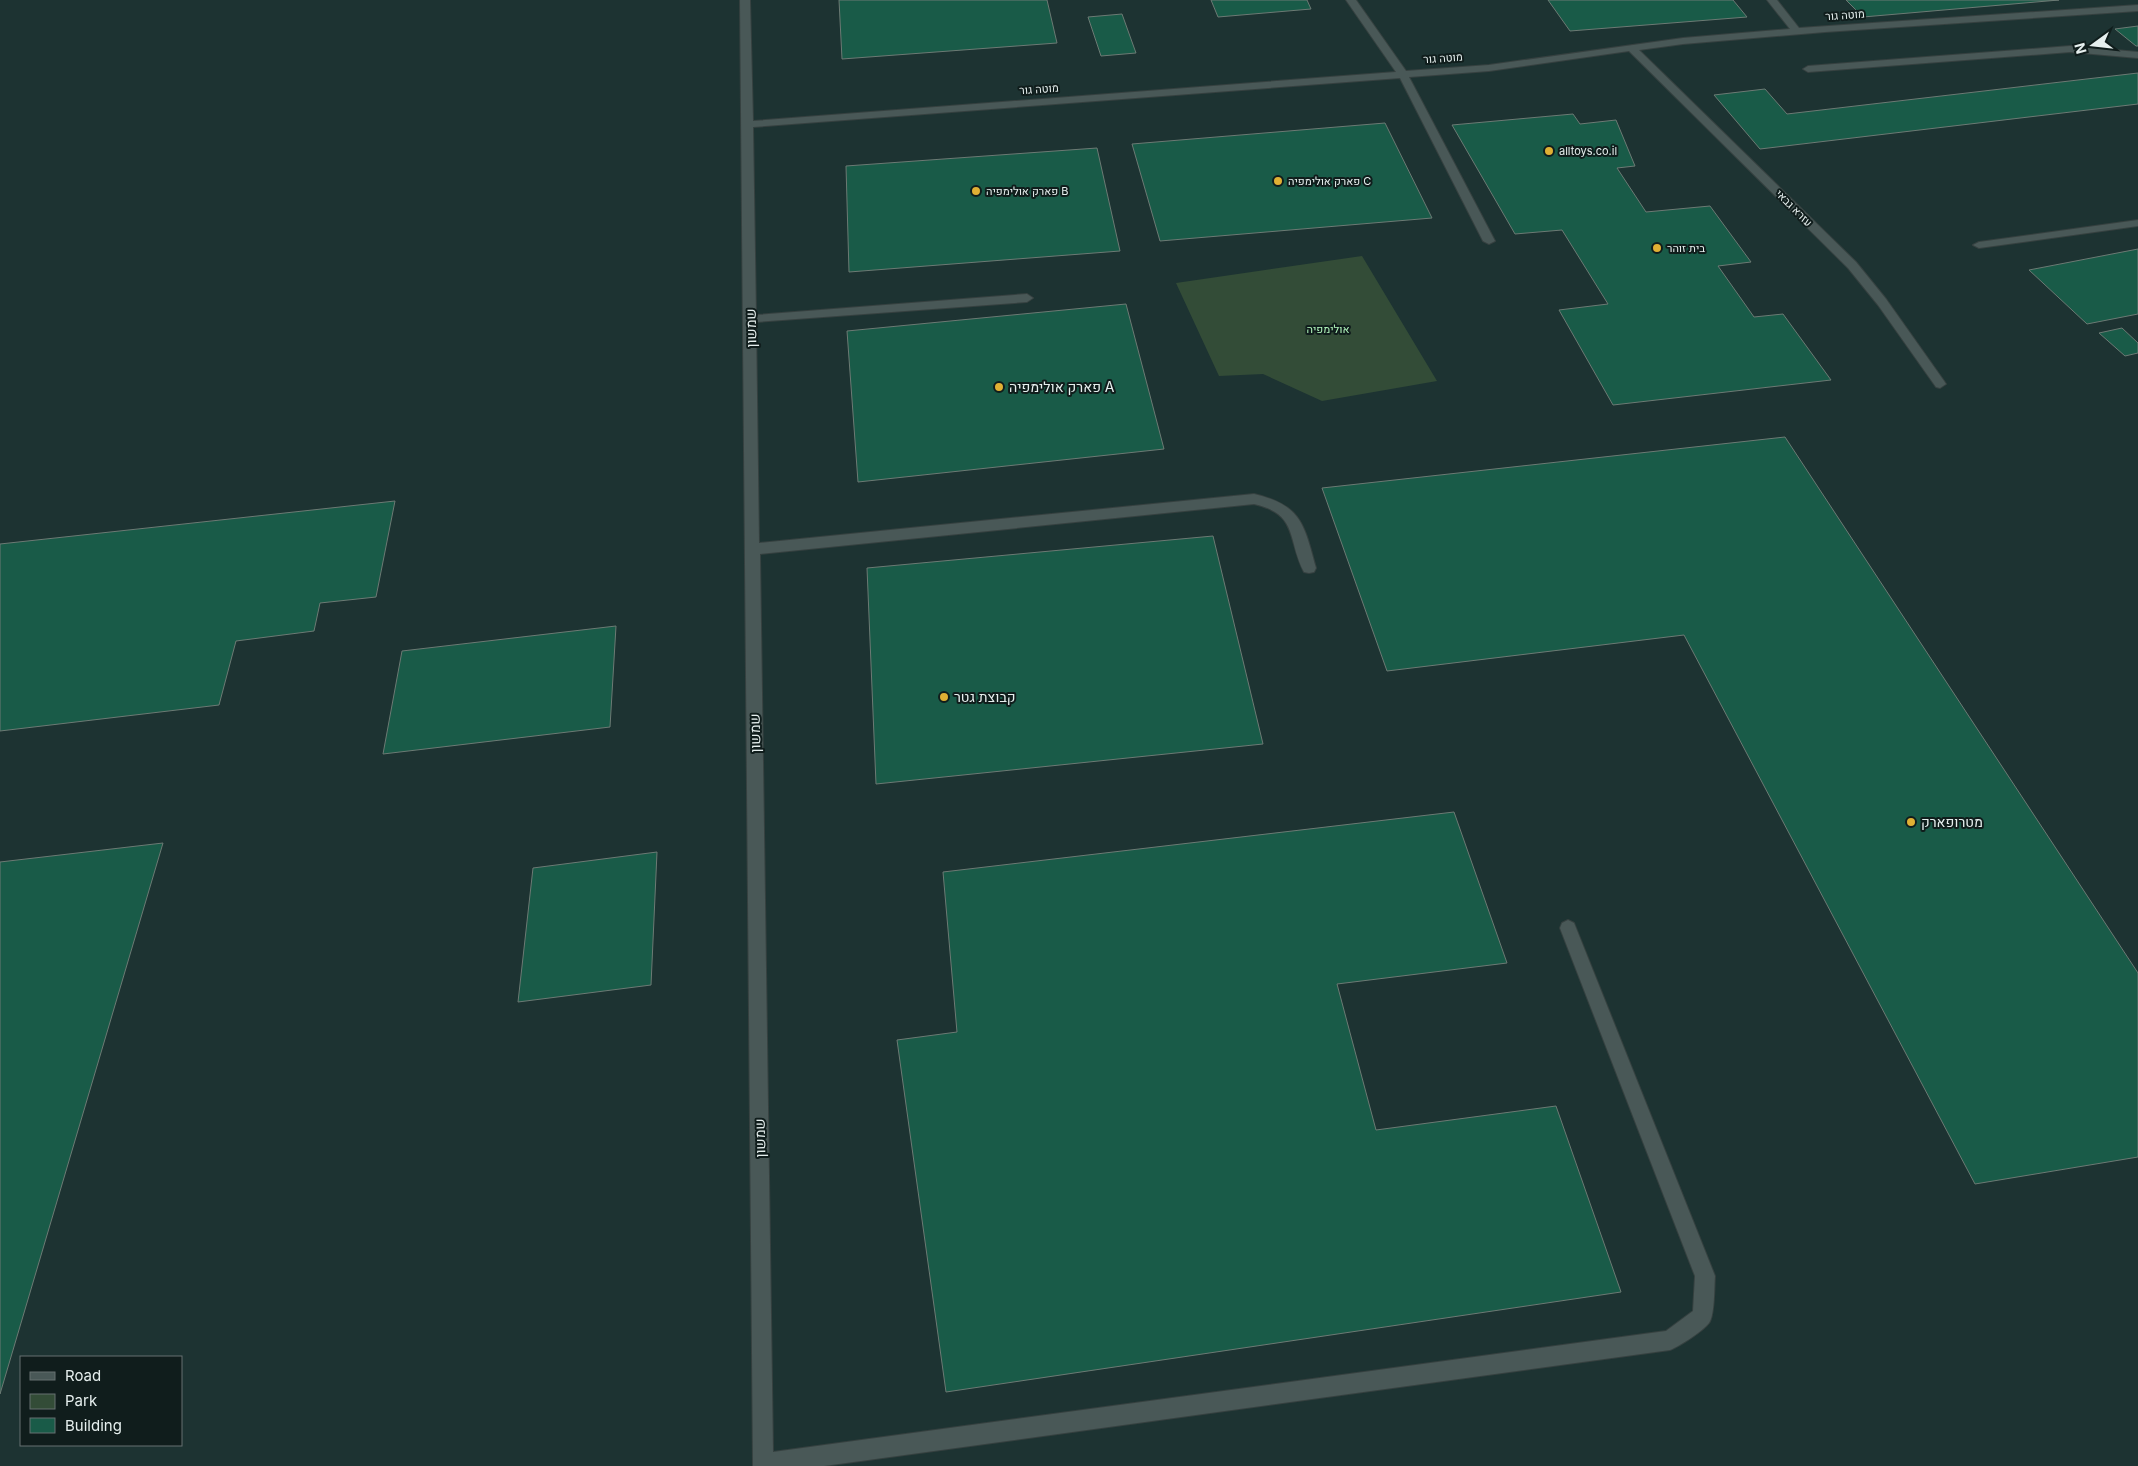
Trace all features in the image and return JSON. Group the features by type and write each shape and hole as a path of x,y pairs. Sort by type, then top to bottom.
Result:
{"street":[{"name":"שמשון","path":"745,0 763,1465"},
{"path":"1351,0 1402,74 1489,241"},
{"path":"1772,0 1796,31"},
{"name":"מוטה גור","path":"748,124 1489,68 1683,41 1796,31 2138,8"},
{"name":"עזרא גבאי","path":"1631,48 1852,265 1882,302 1940,384"},
{"path":"1808,69 2070,49 2138,55"},
{"path":"1979,245 2138,223"},
{"path":"750,319 1028,298"},
{"path":"753,549 1254,499 1270,502 1284,510 1296,522 1309,568"},
{"path":"763,1465 1670,1340 1702,1316 1705,1276 1568,928"}],"shaded area":[{"path":"0,0 2138,0 2138,1466 0,1466"}],"green space":[{"name":"אולימפיה","path":"1362,256 1437,381 1322,401 1263,374 1219,376 1176,283"}],"building":[{"path":"839,0 1047,0 1057,43 842,59"},
{"path":"1211,0 1307,0 1311,9 1218,17"},
{"path":"1548,0 1733,0 1747,17 1570,31"},
{"path":"1846,0 2059,0 1863,17"},
{"path":"1122,14 1136,53 1101,56 1088,17"},
{"path":"2138,26 2138,46 2115,29"},
{"path":"2138,73 2138,104 1760,149 1714,95 1765,89 1787,114"},
{"name":"בית זוהר","path":"1573,114 1580,124 1616,120 1635,166 1617,168 1646,212 1710,206 1751,262 1718,266 1754,317 1783,314 1831,380 1613,405 1559,310 1608,304 1562,230 1515,234 1452,125"},
{"name":"פארק אולימפיה C","path":"1385,123 1432,218 1160,241 1132,144"},
{"name":"פארק אולימפיה B","path":"1097,148 1120,251 849,272 846,166"},
{"path":"2138,249 2138,314 2087,324 2029,270"},
{"name":"פארק אולימפיה A","path":"1126,304 1164,449 858,482 847,331"},
{"path":"2122,328 2138,343 2138,353 2125,356 2099,333"},
{"name":"מטרופארק","path":"1785,437 2138,973 2138,1157 1975,1184 1684,635 1387,671 1322,488"},
{"path":"395,501 376,597 320,603 314,631 236,641 219,705 0,731 0,544"},
{"path":"1213,536 1263,744 876,784 867,568"},
{"path":"616,626 610,727 383,754 402,651"},
{"path":"1454,812 1507,963 1337,984 1376,1130 1556,1106 1621,1292 946,1392 897,1040 957,1032 943,872"},
{"path":"163,843 0,1394 0,862"},
{"path":"657,852 651,985 518,1002 533,868"}],"place":[{"name":"alltoys.co.il","path":"1549,151"},
{"name":"פארק אולימפיה C","path":"1278,181"},
{"name":"פארק אולימפיה B","path":"976,191"},
{"name":"בית זוהר","path":"1657,248"},
{"name":"פארק אולימפיה A","path":"999,387"},
{"name":"קבוצת גטר","path":"944,697"},
{"name":"מטרופארק","path":"1911,822"}]}
